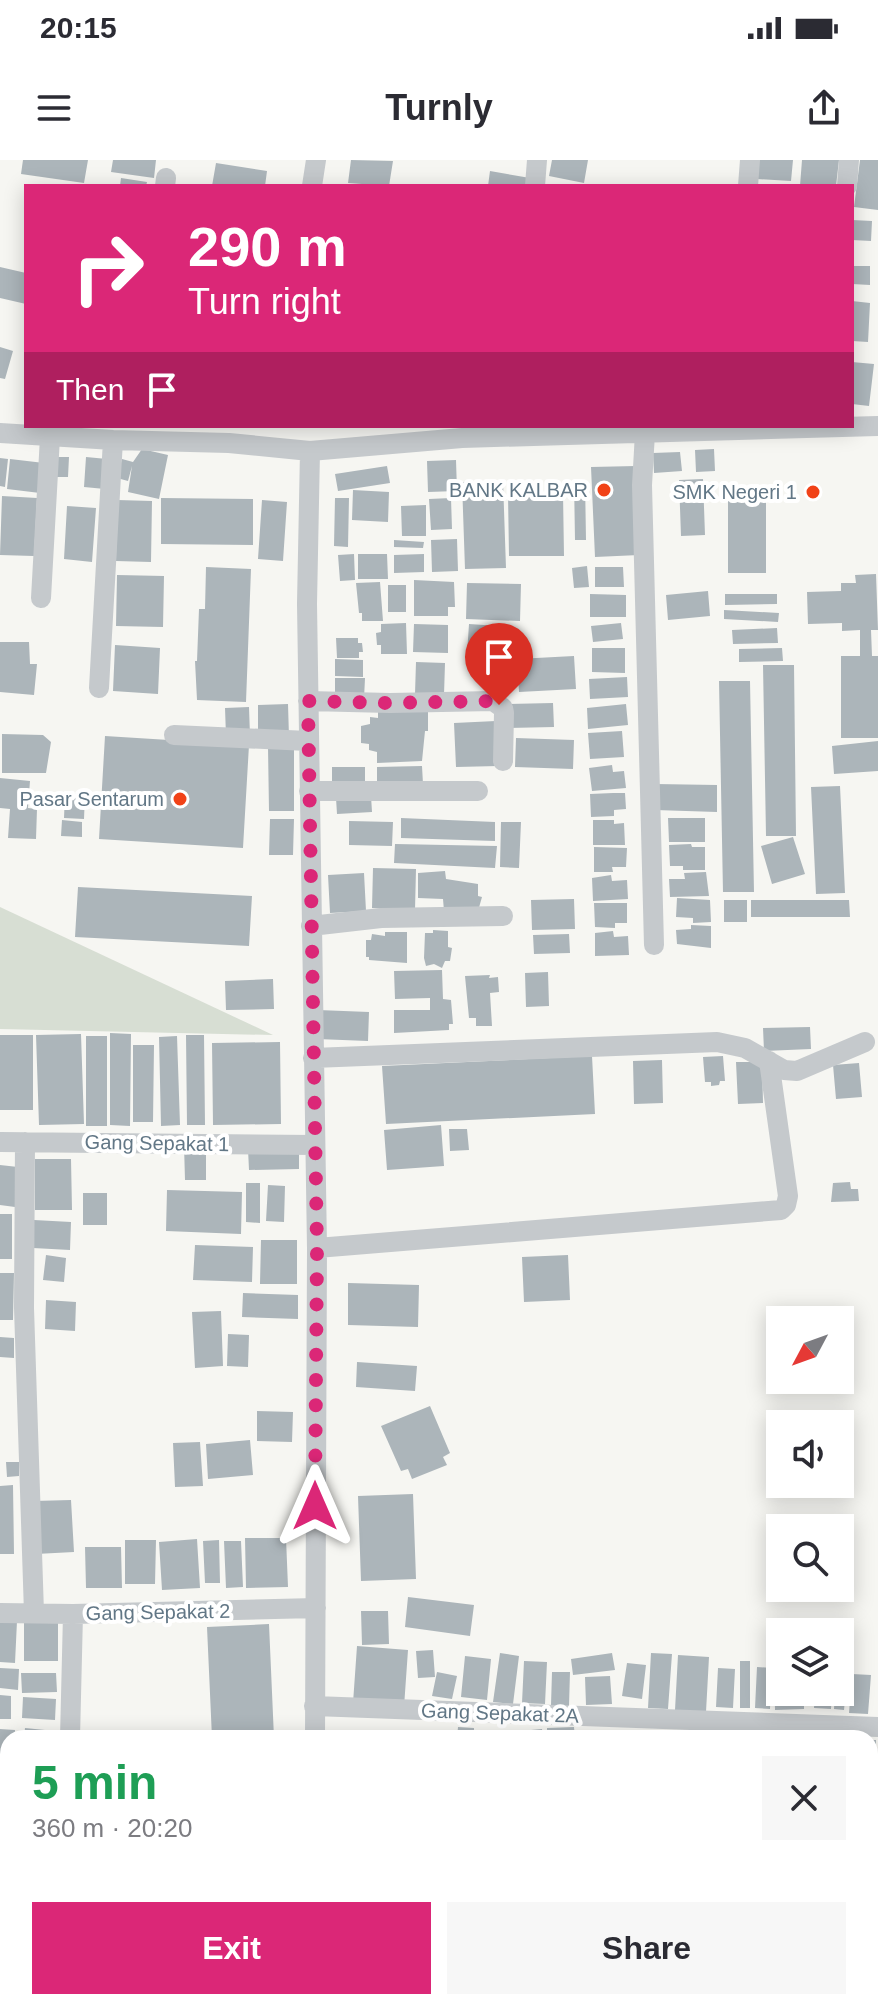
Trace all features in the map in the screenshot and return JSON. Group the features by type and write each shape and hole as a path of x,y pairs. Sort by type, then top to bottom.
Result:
{"street":[{"path":"312,184 316,160"},
{"path":"535,184 537,160"},
{"path":"748,184 750,160"},
{"path":"847,184 849,160"},
{"path":"854,427 878,426"},
{"path":"0,433 50,437 275,436 310,451 525,432 645,433 729,428 819,428"},
{"path":"645,433 642,485 654,945"},
{"path":"99,688 121,435"},
{"path":"41,598 50,437"},
{"path":"310,451 308,741 317,1248 315,1730"},
{"path":"308,701 493,701 503,708 504,713 503,761"},
{"path":"174,735 308,741"},
{"path":"309,791 478,791"},
{"path":"311,926 381,918 503,916"},
{"path":"313,1058 717,1042 745,1048 784,1070 797,1071 865,1042"},
{"path":"317,1248 781,1210 788,1196 769,1061"},
{"name":"Gang Sepakat 1","path":"0,1142 315,1145"},
{"path":"25,1142 24,1308 34,1613"},
{"name":"Gang Sepakat 2","path":"0,1613 316,1608"},
{"path":"70,1730 73,1614"},
{"name":"Gang Sepakat 2A","path":"314,1706 878,1727"}],"shaded area":[{"path":"0,907 273,1035 0,1029"}],"building":[{"path":"23,160 88,160 84,183 21,174"},
{"path":"113,160 156,160 154,178 111,172"},
{"path":"351,160 393,161 389,184 348,183"},
{"path":"552,160 588,160 584,183 549,176"},
{"path":"758,160 793,160 791,181 757,179"},
{"path":"802,160 839,160 836,184 800,184"},
{"path":"860,160 878,160 878,210 854,207"},
{"path":"216,163 267,171 265,184 212,184"},
{"path":"490,171 530,178 529,184 488,184"},
{"path":"121,178 147,182 146,184 120,184"},
{"path":"854,220 872,221 871,241 854,240"},
{"path":"854,266 870,266 870,285 854,284"},
{"path":"0,267 24,273 24,304 0,298"},
{"path":"854,301 870,303 868,342 854,341"},
{"path":"0,347 13,351 5,379 0,378"},
{"path":"854,362 874,364 869,406 854,404"},
{"path":"142,449 168,455 159,499 128,492 132,466 128,481 117,478 122,459 133,462"},
{"path":"714,449 715,471 696,472 695,450"},
{"path":"680,452 682,471 654,473 653,453"},
{"path":"53,457 69,457 68,477 53,477"},
{"path":"86,457 107,459 105,489 84,487"},
{"path":"0,458 8,459 5,487 0,486"},
{"path":"10,459 44,463 40,493 7,489"},
{"path":"456,460 457,491 428,492 427,461"},
{"path":"387,466 390,483 338,491 335,474"},
{"path":"636,466 639,555 595,557 591,467"},
{"path":"703,479 705,535 681,536 679,480"},
{"path":"574,480 585,480 586,540 575,540"},
{"path":"503,481 506,568 465,569 462,482"},
{"path":"353,490 389,492 388,522 352,520"},
{"path":"563,493 564,556 509,556 508,494"},
{"path":"2,496 37,498 34,556 0,555"},
{"path":"728,497 766,497 766,573 728,573"},
{"path":"161,498 253,499 253,545 161,544"},
{"path":"335,498 349,498 348,547 334,546"},
{"path":"451,498 452,529 431,530 429,499"},
{"path":"117,500 152,501 151,562 116,561"},
{"path":"262,500 287,502 283,561 258,559"},
{"path":"426,505 426,536 402,536 401,506"},
{"path":"67,506 96,508 92,562 64,559"},
{"path":"457,539 458,571 432,572 431,540"},
{"path":"394,540 424,542 423,548 394,547"},
{"path":"354,554 355,580 340,581 338,555"},
{"path":"358,554 387,554 388,579 358,579"},
{"path":"424,554 424,572 394,573 394,555"},
{"path":"587,566 589,587 574,588 572,568"},
{"path":"206,567 251,569 246,702 197,700 195,661 199,609 205,609"},
{"path":"595,567 623,567 624,587 595,587"},
{"path":"876,574 878,630 871,630 872,656 878,656 878,738 841,738 841,656 860,656 860,630 842,631 842,623 808,624 807,592 841,591 841,583 856,583 855,575"},
{"path":"117,575 164,576 163,627 116,626"},
{"path":"414,580 454,582 455,607 448,607 448,616 414,616"},
{"path":"380,582 383,621 362,621 356,583"},
{"path":"467,583 521,584 520,621 466,619"},
{"path":"388,585 406,585 406,612 388,612"},
{"path":"708,591 710,616 668,620 666,595"},
{"path":"590,594 626,595 626,617 590,617"},
{"path":"725,594 777,594 777,604 725,605"},
{"path":"724,610 779,613 778,622 724,619"},
{"path":"406,623 407,654 381,654 376,633 381,632 381,624"},
{"path":"621,623 623,639 593,642 591,626"},
{"path":"414,624 448,625 448,653 413,652"},
{"path":"469,624 513,627 512,657 467,654"},
{"path":"777,628 778,643 733,644 732,630"},
{"path":"336,638 358,638 363,652 359,652 359,658 337,658"},
{"path":"0,642 29,642 30,664 37,664 34,695 0,692"},
{"path":"115,645 160,648 158,694 113,691"},
{"path":"592,648 625,648 625,673 592,672"},
{"path":"782,648 783,661 739,662 739,649"},
{"path":"574,656 576,689 519,692 517,659"},
{"path":"335,659 363,660 363,677 335,676"},
{"path":"416,662 445,663 444,695 415,694"},
{"path":"763,665 794,665 796,836 766,836"},
{"path":"627,677 628,697 590,699 589,679"},
{"path":"335,678 365,678 364,699 335,698"},
{"path":"719,681 750,681 754,892 723,892"},
{"path":"553,703 554,727 508,728 507,704"},
{"path":"288,704 289,737 258,738 258,705"},
{"path":"626,704 628,725 588,729 587,708"},
{"path":"249,707 250,736 226,736 225,708"},
{"path":"428,710 428,731 425,731 422,761 377,763 377,752 369,750 369,744 361,743 361,726 370,724 370,717 378,718 378,711"},
{"path":"496,721 498,766 456,767 454,723"},
{"path":"622,731 624,757 590,759 588,733"},
{"path":"2,734 43,735 51,742 46,773 2,773"},
{"path":"105,736 249,745 243,848 99,839"},
{"path":"516,738 574,740 573,769 515,767"},
{"path":"878,741 878,771 834,774 832,746"},
{"path":"268,747 294,747 294,811 269,811"},
{"path":"612,765 613,772 624,771 626,788 592,791 589,768"},
{"path":"422,766 423,784 377,784 377,767"},
{"path":"332,767 365,767 365,785 332,786"},
{"path":"0,778 30,781 28,808 37,809 36,839 8,838 10,809 0,808"},
{"path":"655,784 717,785 717,812 655,810"},
{"path":"840,786 845,893 816,894 811,787"},
{"path":"65,793 85,794 84,819 64,818"},
{"path":"625,793 626,809 614,810 614,816 591,817 590,794"},
{"path":"371,796 372,812 337,814 336,798"},
{"path":"401,818 495,822 495,841 401,838"},
{"path":"668,818 705,818 705,842 669,842"},
{"path":"270,819 294,819 293,855 269,855"},
{"path":"62,820 82,822 82,837 61,836"},
{"path":"593,820 624,823 625,845 593,845"},
{"path":"349,821 393,822 392,846 349,845"},
{"path":"501,822 521,822 519,868 500,867"},
{"path":"793,837 805,874 772,884 761,846"},
{"path":"395,844 497,846 495,868 394,863"},
{"path":"691,844 692,847 705,847 705,870 683,870 683,866 670,866 669,845"},
{"path":"594,847 627,848 626,867 612,867 613,872 594,872"},
{"path":"373,868 416,869 415,910 372,908"},
{"path":"445,871 446,879 478,884 478,896 482,897 478,911 444,911 443,899 418,898 418,873"},
{"path":"706,872 709,896 670,897 669,879 685,879 684,873"},
{"path":"364,873 366,911 330,913 328,875"},
{"path":"611,875 612,881 627,880 628,899 593,901 592,878"},
{"path":"78,887 252,896 249,946 75,937"},
{"path":"677,898 710,900 711,922 693,923 693,918 676,917"},
{"path":"574,899 575,929 532,930 531,900"},
{"path":"724,900 747,900 747,922 724,922"},
{"path":"751,900 849,900 850,917 751,917"},
{"path":"594,903 627,903 627,923 615,923 615,928 595,927"},
{"path":"691,925 711,926 711,948 677,944 676,930 691,929"},
{"path":"433,930 448,931 448,947 452,948 450,961 445,961 442,968 434,964 426,966 424,958 425,933 433,933"},
{"path":"613,931 614,937 628,936 629,955 595,956 595,933"},
{"path":"385,932 407,932 407,963 369,960 366,957 366,940 371,940 372,934 385,936"},
{"path":"569,934 570,953 534,954 533,935"},
{"path":"442,970 443,999 451,1000 453,1024 449,1024 449,1030 394,1033 394,1010 430,1010 430,998 395,999 394,971"},
{"path":"548,972 549,1006 526,1007 525,973"},
{"path":"490,975 489,978 498,977 499,992 490,993 492,1026 476,1026 476,1018 469,1018 465,976"},
{"path":"273,979 274,1009 226,1010 225,981"},
{"path":"318,1010 369,1012 368,1041 317,1039"},
{"path":"810,1027 811,1049 764,1051 763,1028"},
{"path":"110,1033 131,1034 130,1126 110,1125"},
{"path":"81,1034 84,1124 39,1125 36,1035"},
{"path":"0,1035 33,1035 33,1110 0,1110"},
{"path":"186,1035 204,1035 205,1125 187,1125"},
{"path":"86,1036 107,1036 107,1126 86,1126"},
{"path":"177,1036 180,1125 161,1126 159,1037"},
{"path":"280,1042 281,1124 213,1125 212,1043"},
{"path":"133,1045 154,1045 153,1122 133,1122"},
{"path":"592,1056 595,1114 386,1124 382,1066"},
{"path":"723,1056 725,1081 711,1086 711,1082 705,1082 703,1057"},
{"path":"662,1060 663,1103 634,1104 633,1061"},
{"path":"736,1062 762,1062 763,1103 738,1104"},
{"path":"859,1063 862,1097 836,1099 833,1065"},
{"path":"441,1125 444,1166 387,1170 384,1130"},
{"path":"449,1129 467,1129 469,1150 450,1151"},
{"path":"184,1145 206,1145 206,1180 185,1180"},
{"path":"299,1148 299,1169 249,1170 248,1149"},
{"path":"35,1159 71,1159 72,1210 35,1210"},
{"path":"0,1165 18,1167 15,1207 0,1205"},
{"path":"850,1182 851,1189 858,1189 859,1201 831,1202 833,1183"},
{"path":"246,1183 260,1183 260,1223 246,1222"},
{"path":"268,1185 285,1186 284,1222 266,1221"},
{"path":"167,1190 242,1192 241,1234 166,1231"},
{"path":"83,1193 107,1193 107,1225 83,1225"},
{"path":"0,1214 12,1214 12,1259 0,1259"},
{"path":"34,1220 71,1222 70,1250 33,1248"},
{"path":"261,1240 297,1240 297,1284 260,1284"},
{"path":"195,1245 253,1247 252,1282 193,1280"},
{"path":"46,1255 66,1258 64,1282 43,1280"},
{"path":"568,1255 570,1300 524,1302 522,1257"},
{"path":"0,1273 14,1273 13,1320 0,1320"},
{"path":"348,1283 419,1285 418,1327 348,1325"},
{"path":"243,1293 298,1295 298,1319 242,1317"},
{"path":"46,1300 76,1302 75,1331 45,1329"},
{"path":"221,1311 223,1366 195,1368 192,1312"},
{"path":"228,1334 249,1335 248,1367 227,1366"},
{"path":"0,1337 14,1338 14,1358 0,1357"},
{"path":"357,1362 417,1366 415,1391 356,1387"},
{"path":"430,1406 450,1453 443,1457 447,1465 412,1479 408,1469 401,1471 381,1426"},
{"path":"257,1411 293,1412 292,1442 257,1441"},
{"path":"250,1440 253,1475 208,1479 206,1444"},
{"path":"200,1442 203,1486 175,1487 173,1443"},
{"path":"6,1462 19,1462 19,1476 7,1477"},
{"path":"13,1485 14,1554 0,1554 0,1486"},
{"path":"413,1494 416,1579 361,1581 358,1496"},
{"path":"71,1500 74,1552 36,1554 34,1501"},
{"path":"245,1538 286,1538 288,1587 246,1588"},
{"path":"197,1539 200,1588 162,1590 159,1542"},
{"path":"125,1540 156,1540 155,1584 125,1584"},
{"path":"219,1540 220,1583 205,1583 203,1541"},
{"path":"224,1541 241,1541 243,1587 226,1588"},
{"path":"85,1547 121,1547 122,1588 86,1588"},
{"path":"408,1597 474,1605 470,1636 405,1627"},
{"path":"361,1611 388,1611 389,1644 362,1645"},
{"path":"0,1620 17,1621 15,1663 0,1662"},
{"path":"24,1622 58,1622 58,1661 24,1661"},
{"path":"269,1624 274,1730 212,1730 207,1627"},
{"path":"357,1646 408,1650 404,1707 353,1703"},
{"path":"433,1650 435,1677 418,1678 416,1651"},
{"path":"500,1653 519,1656 513,1704 493,1702"},
{"path":"612,1653 615,1670 573,1675 571,1659"},
{"path":"651,1653 672,1654 668,1709 648,1708"},
{"path":"678,1655 709,1657 706,1712 675,1710"},
{"path":"465,1656 491,1659 487,1700 461,1697"},
{"path":"524,1661 547,1662 545,1704 522,1703"},
{"path":"740,1661 750,1661 750,1708 740,1708"},
{"path":"627,1663 646,1665 642,1699 622,1696"},
{"path":"757,1667 766,1668 766,1706 770,1706 770,1709 755,1708"},
{"path":"0,1668 19,1669 18,1690 0,1688"},
{"path":"718,1668 735,1669 733,1708 716,1707"},
{"path":"437,1672 457,1676 452,1699 432,1696"},
{"path":"552,1672 570,1672 569,1706 551,1705"},
{"path":"21,1673 56,1673 57,1692 22,1693"},
{"path":"854,1674 871,1675 868,1714 849,1713 850,1706 854,1706"},
{"path":"610,1676 612,1704 586,1705 585,1677"},
{"path":"0,1695 11,1696 11,1719 0,1719"},
{"path":"23,1697 56,1699 55,1720 22,1718"},
{"path":"775,1706 804,1706 804,1709 775,1710"},
{"path":"814,1706 831,1706 831,1709"},
{"path":"458,1727 474,1728 474,1730 458,1730"},
{"path":"574,1727 574,1730 547,1730"}],"place":[{"name":"BANK KALBAR","path":"604,490"},
{"name":"SMK Negeri 1","path":"813,492"},
{"name":"Pasar Sentarum","path":"180,799"}],"route":[{"path":"315,1506 317,1248 308,701 493,701 499,705"}]}
